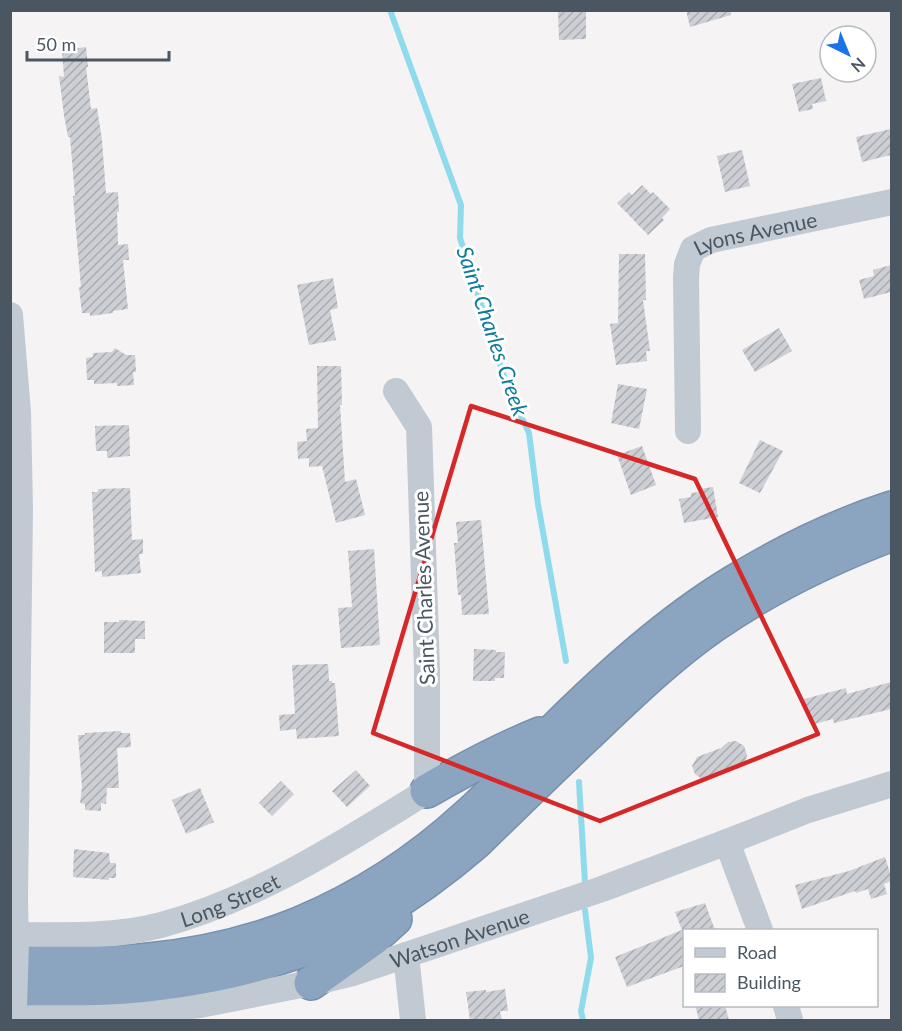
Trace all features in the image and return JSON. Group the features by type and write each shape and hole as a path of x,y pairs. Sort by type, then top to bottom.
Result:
{"highway":[{"path":"13,945 98,963 149,960 250,941 298,924 353,898 430,848 469,815 555,728 635,656 685,616 733,583 783,554 825,534 891,508"},
{"path":"311,983 374,938 417,900 457,859 669,659 714,625 761,595 853,548 891,534"},
{"path":"427,791 507,748 555,728"},
{"path":"13,1009 100,988 155,985 220,974 274,960 368,919 457,859"}],"street":[{"name":"Lyons Avenue","path":"688,431 686,278 687,264 693,249 711,240 891,202"},
{"path":"10,315 18,412 20,508 13,1009"},
{"name":"Saint Charles Avenue","path":"396,390 419,427 427,670 427,791"},
{"name":"Watson Avenue","path":"13,1009 137,1012 158,1010 200,1005 353,973 602,889 808,810 891,784"},
{"name":"Long Street","path":"13,945 127,932 161,925 214,908 304,865 427,791"},
{"path":"727,842 760,929"},
{"path":"406,955 413,1020"}],"highlighted area":[{"path":"471,406 695,479 818,734 600,821 373,733"}],"building":[{"path":"558,10 586,10 586,39 559,40"},
{"path":"686,10 731,10 731,15 690,27"},
{"path":"86,47 91,109 97,108 106,193 118,192 118,245 128,244 129,260 123,260 128,309 90,316 90,313 82,313 70,137 68,137 64,115 59,76 64,77 62,50"},
{"path":"818,79 818,84 822,84 826,101 812,104 813,109 799,112 792,84"},
{"path":"891,129 891,155 862,162 856,137"},
{"path":"742,150 750,186 725,192 717,156"},
{"path":"642,185 651,194 653,192 670,209 662,218 664,220 648,235 617,203 629,192 632,195"},
{"path":"619,254 645,254 646,300 643,300 650,351 646,351 647,361 616,365 610,324 618,323"},
{"path":"891,265 891,292 864,299 859,280 874,276 873,270"},
{"path":"333,278 338,308 330,310 336,340 309,345 297,285"},
{"path":"779,328 792,351 755,372 742,350"},
{"path":"115,348 126,355 135,355 134,385 94,384 94,380 87,380 86,358 93,357 93,353 112,352"},
{"path":"317,366 341,366 342,405 340,405 345,482 356,479 365,515 336,523 322,466 309,467 309,458 298,459 297,442 307,441 306,429 318,428"},
{"path":"618,384 647,389 639,429 611,423"},
{"path":"129,425 130,456 107,458 107,451 96,451 95,426"},
{"path":"760,440 783,451 760,493 739,483"},
{"path":"642,446 656,485 631,495 617,455"},
{"path":"713,487 718,517 684,523 679,499 691,497 691,493 699,492 698,489"},
{"path":"130,488 132,540 143,539 143,554 139,554 141,573 102,577 102,571 95,572 92,492 98,492 98,489"},
{"path":"481,520 489,614 462,615 454,543 458,543 456,522"},
{"path":"374,549 380,645 341,648 338,608 352,607 348,551"},
{"path":"119,620 145,621 145,639 135,639 135,653 104,653 104,622 119,622"},
{"path":"474,649 505,652 504,678 495,678 495,681 473,681"},
{"path":"328,664 329,681 335,683 339,736 297,739 296,729 280,731 279,715 295,714 292,665"},
{"path":"891,682 891,709 834,723 833,719 811,725 804,699 846,688 847,694"},
{"path":"121,731 121,733 130,733 131,747 117,748 119,788 107,788 106,804 101,803 101,811 85,810 85,804 80,803 82,787 78,735"},
{"path":"736,741 744,746 747,755 745,763 738,769 717,773 711,779 702,779 695,774 692,766 697,757 721,748 728,742"},
{"path":"356,770 370,786 347,807 332,791"},
{"path":"281,781 294,794 272,816 259,803"},
{"path":"200,788 214,822 186,834 172,800"},
{"path":"74,849 109,853 110,863 116,863 116,878 109,878 109,880 73,877"},
{"path":"885,857 891,876 891,881 884,884 887,894 871,899 868,889 856,893 855,891 802,909 795,885 849,871"},
{"path":"705,903 715,929 683,929 683,966 627,987 615,957 682,930 675,912"},
{"path":"505,989 508,1011 500,1011 502,1020 470,1020 466,992"},
{"path":"696,1007 726,1007 729,1020 699,1020"}],"waterway":[{"name":"Saint Charles Creek","path":"390,10 461,205 460,238 508,389 529,433 538,504 566,661"},
{"name":"Saint Charles Creek","path":"579,782 585,883"},
{"name":"Saint Charles Creek","path":"583,1020 581,1011 591,958 585,910"}]}
